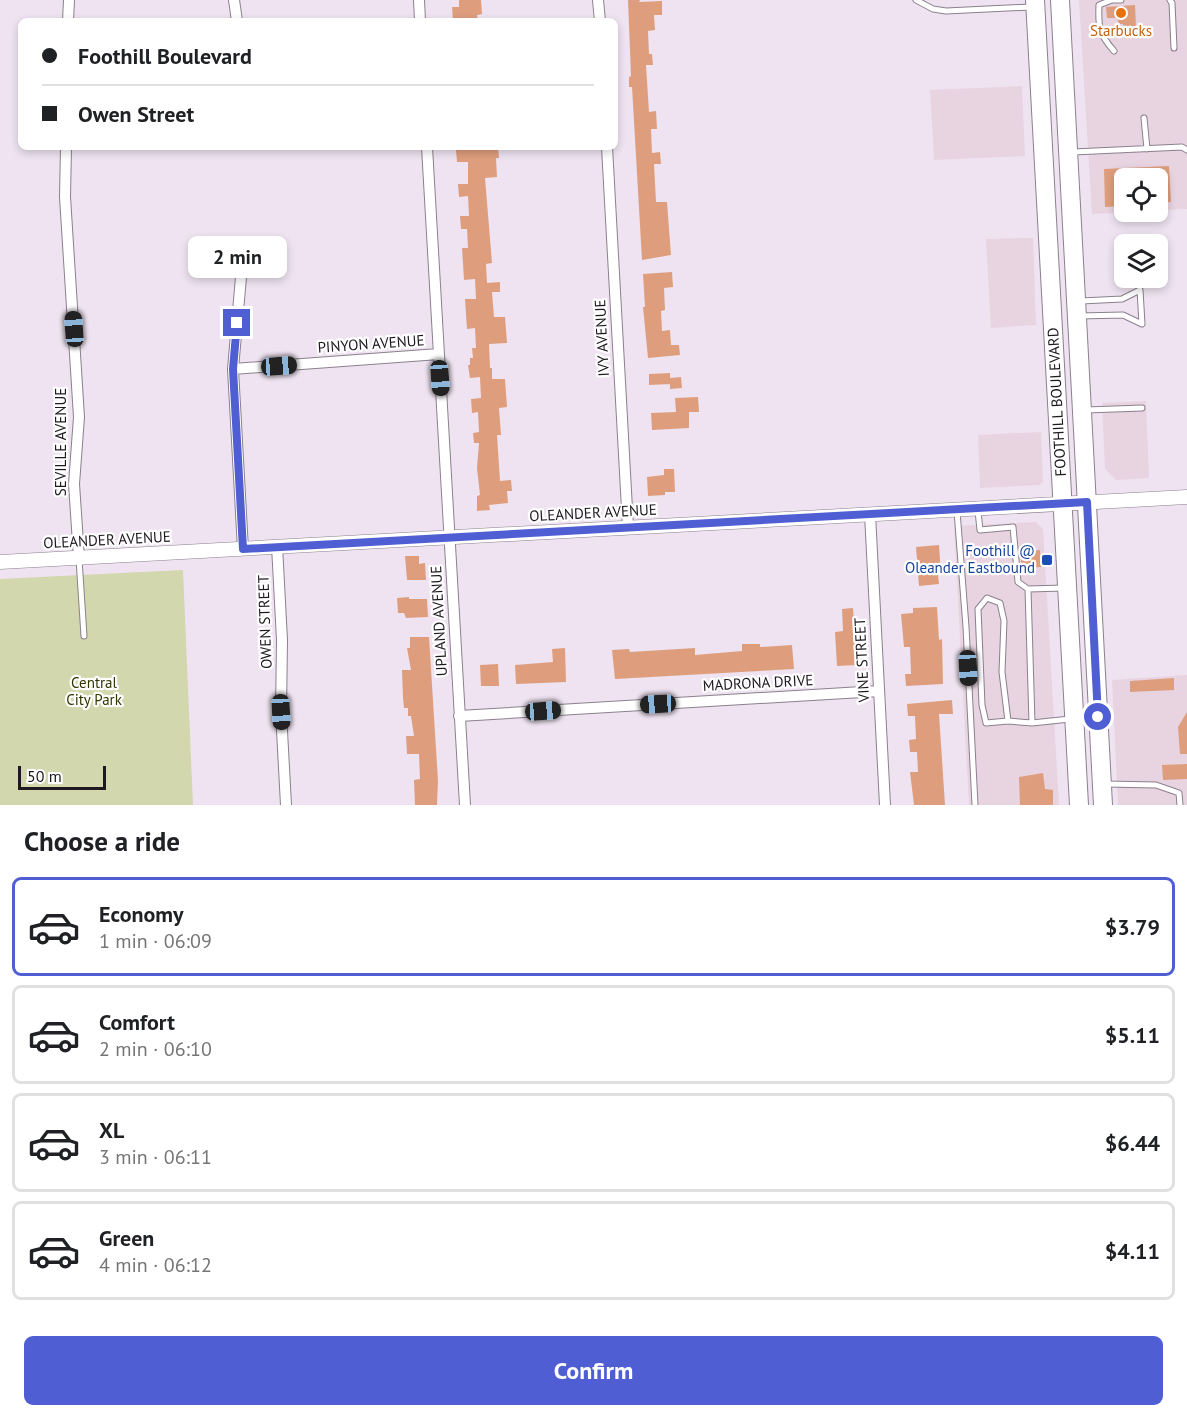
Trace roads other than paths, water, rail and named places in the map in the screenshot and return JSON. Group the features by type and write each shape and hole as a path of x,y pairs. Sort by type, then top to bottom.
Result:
{"main road":[{"name":"FOOTHILL BOULEVARD","path":"1060,0 1103,805"},
{"name":"FOOTHILL BOULEVARD","path":"1035,4 1079,805"},
{"path":"1037,33 1049,52 1058,146 1068,152"}],"street":[{"path":"68,18 69,0"},
{"path":"234,0 237,18"},
{"path":"419,0 420,18"},
{"path":"598,0 600,18"},
{"name":"SEVILLE AVENUE","path":"66,150 65,197 79,417 74,484 79,558"},
{"name":"UPLAND AVENUE","path":"427,150 465,805"},
{"name":"IVY AVENUE","path":"607,150 628,527"},
{"path":"241,277 233,369 243,549"},
{"name":"PINYON AVENUE","path":"233,369 439,354"},
{"name":"OLEANDER AVENUE","path":"0,562 1187,497"},
{"name":"VINE STREET","path":"870,514 885,805"},
{"name":"OWEN STREET","path":"276,546 282,640 281,712 286,805"},
{"name":"MADRONA DRIVE","path":"459,716 879,691"}],"lane":[{"path":"916,0 933,9 970,12 1035,4"},
{"path":"1114,51 1103,39 1098,25 1099,5 1112,0 1120,0"},
{"path":"1170,0 1174,48"},
{"path":"1144,118 1146,149"},
{"path":"1068,152 1182,147 1187,150"},
{"path":"1140,290 1142,324 1123,315 1076,308 1122,299 1140,290"},
{"path":"1082,410 1142,408"},
{"path":"978,508 980,530 1013,527 1018,582 1028,589 1068,588"},
{"path":"957,509 966,627 975,805"},
{"path":"79,558 84,636"},
{"path":"1028,589 1032,723"},
{"path":"1008,721 1002,672 1004,621 1000,603 987,598 978,609 982,705 986,723 1008,721 1032,723 1074,718"},
{"path":"1101,784 1156,785 1179,793 1180,805"}],"place":[{"name":"Starbucks","path":"1121,13"},
{"name":"Foothill @ Oleander Eastbound","path":"1047,560"}],"park label":[{"name":"Central City Park","path":"94,692"}]}
